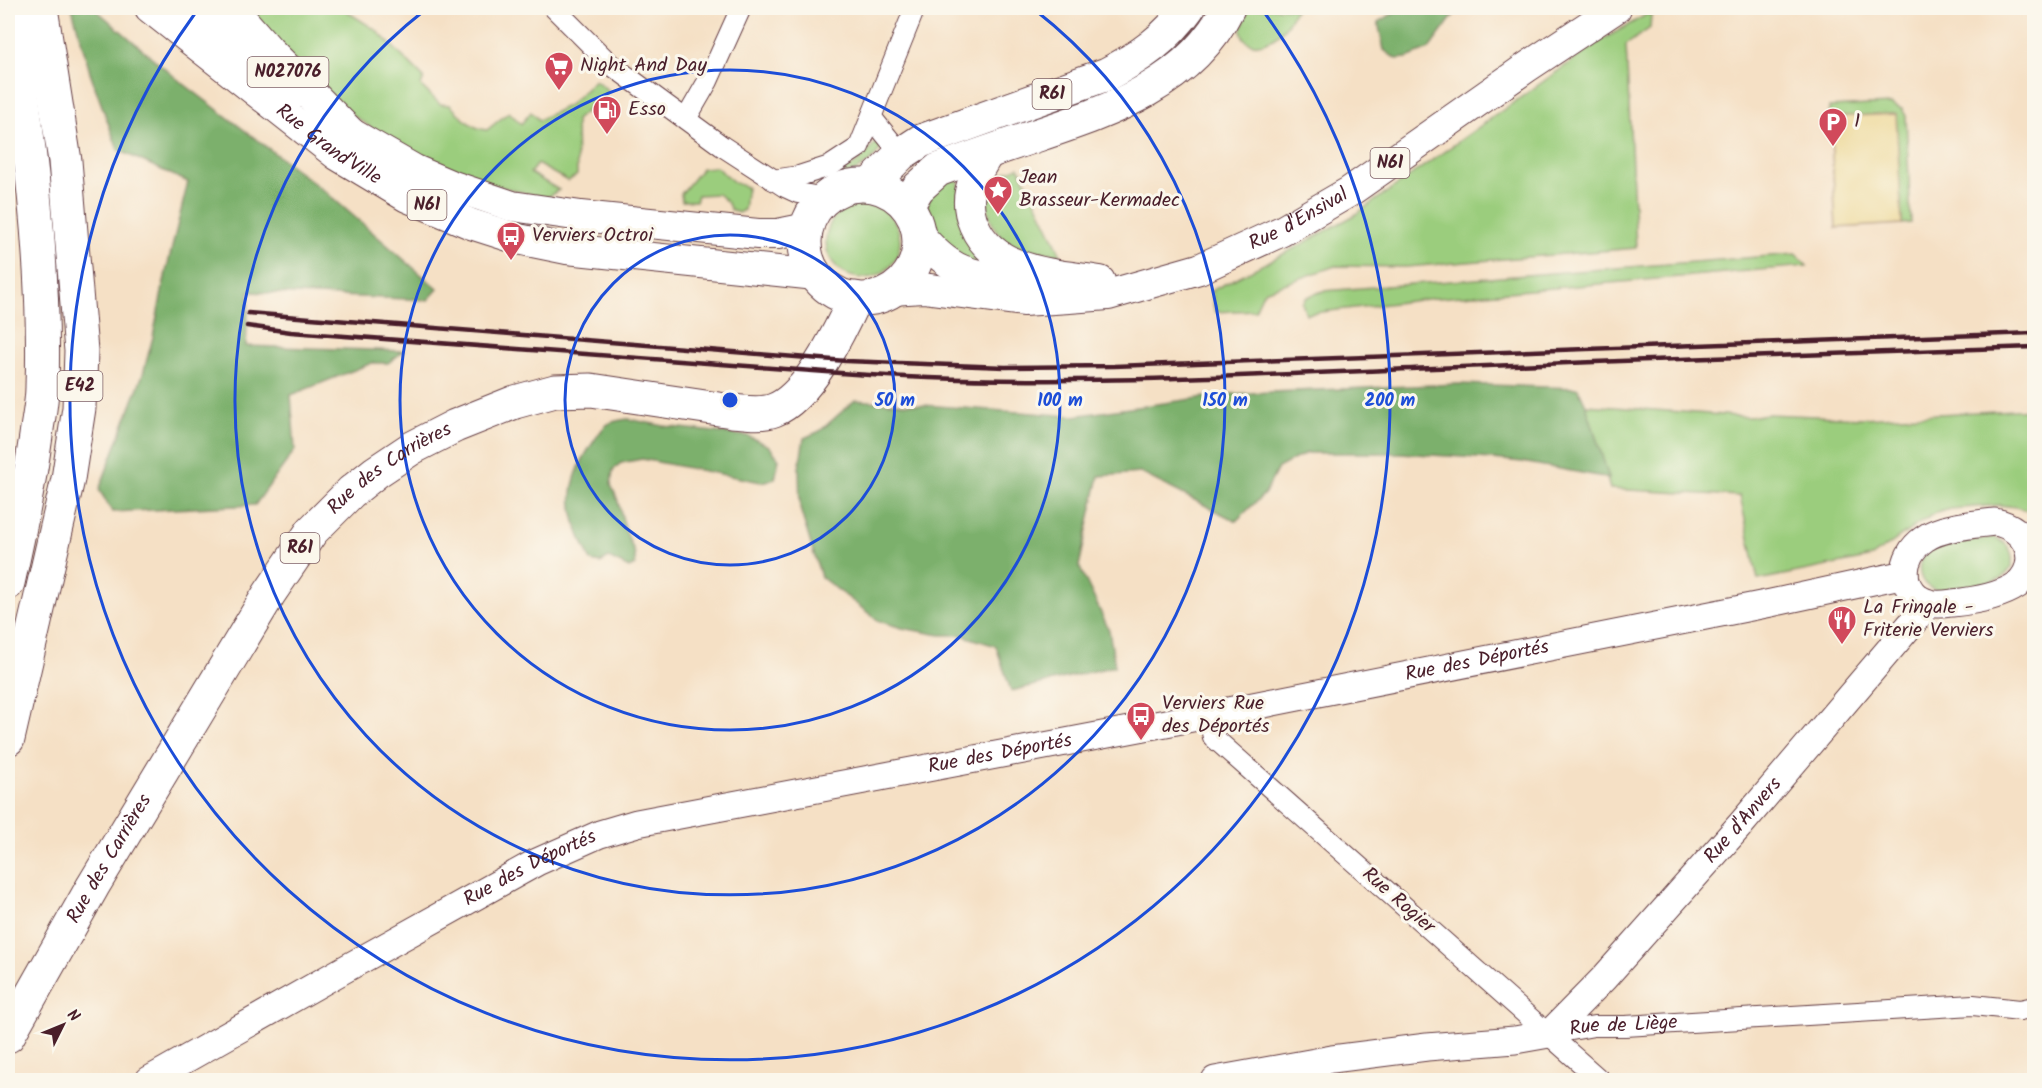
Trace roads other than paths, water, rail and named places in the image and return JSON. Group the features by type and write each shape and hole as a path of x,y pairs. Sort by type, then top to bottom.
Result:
{"highway":[{"name":"E42","path":"8,583 27,497 42,389 42,287 25,108 10,8"},
{"name":"E42","path":"8,739 68,479 79,408 81,351 65,161 41,8"},
{"name":"N027076","path":"230,8 268,51 350,134"},
{"name":"R61","path":"870,185 901,154 921,141 1107,74 1126,64 1162,39 1188,8"},
{"name":"R61","path":"892,290 902,283 918,256 913,220 918,188 938,170 1114,108 1160,84 1196,54 1228,8"},
{"path":"892,290 875,297 855,298 831,289 816,275 807,257 805,243 807,228 817,207 825,198 847,186 870,185 893,193 913,220"},
{"path":"8,479 42,287"},
{"name":"Rue des Carrières","path":"8,1036 93,885 269,594 312,531 351,492 412,448 455,426 515,402 555,391 591,390 732,411 754,413 772,411 790,401 807,383 839,331 855,298"}],"main road":[{"name":"Rue Grand'Ville","path":"150,8 337,155 407,197 471,224 518,239 567,249 816,275"},
{"name":"Rue Grand'Ville","path":"195,8 272,79 307,107 415,170 450,185 512,206 581,216 758,234 777,234 807,228"},
{"name":"Rue d'Ensival","path":"892,290 923,288 1023,301 1108,295 1145,283 1178,276 1209,264 1305,219 1349,192 1616,8"},
{"path":"990,151 973,181 969,199 970,217 982,241 1000,256 1020,266 1100,281"},
{"name":"Rue d'Ensival","path":"913,220 941,259 963,271 1032,282 1145,283"}],"street":[{"path":"554,8 610,64 773,180 798,193 825,198"},
{"path":"686,119 708,81 741,8"},
{"path":"773,180 800,176 830,166 859,147 915,8"},
{"path":"872,118 901,154"},
{"path":"1995,522 2014,528 2025,536 2034,550 2033,566 2019,584 2005,592 1986,598 1929,603 1916,595 1908,584 1905,574 1907,556 1927,537 1942,531 1978,524 1995,522"},
{"name":"Rue des Déportés","path":"149,1080 508,878 566,848 600,834 637,823 1208,715 1783,601 1905,574"},
{"name":"Rue d'Anvers","path":"1549,1034 1604,978 1742,823 1929,603"},
{"name":"Rue Rogier","path":"1208,715 1213,737 1600,1080"},
{"name":"Rue de Liège","path":"1215,1080 1332,1059 1427,1047 1515,1040 1594,1026 1973,1005 2020,1010 2034,1007"}],"railway":[{"path":"248,313 846,361 1005,367 1114,366 2034,333"},
{"path":"247,326 291,332 840,373 989,380 1212,377 2034,347"}],"place":[{"name":"Night And Day","path":"559,92"},
{"name":"Esso","path":"607,136"},
{"name":"1","path":"1833,148"},
{"name":"Jean Brasseur-Kermadec","path":"998,216"},
{"name":"Verviers Octroi","path":"511,262"},
{"name":"La Fringale - Friterie Verviers","path":"1842,646"},
{"name":"Verviers Rue des Déportés","path":"1141,742"}]}
